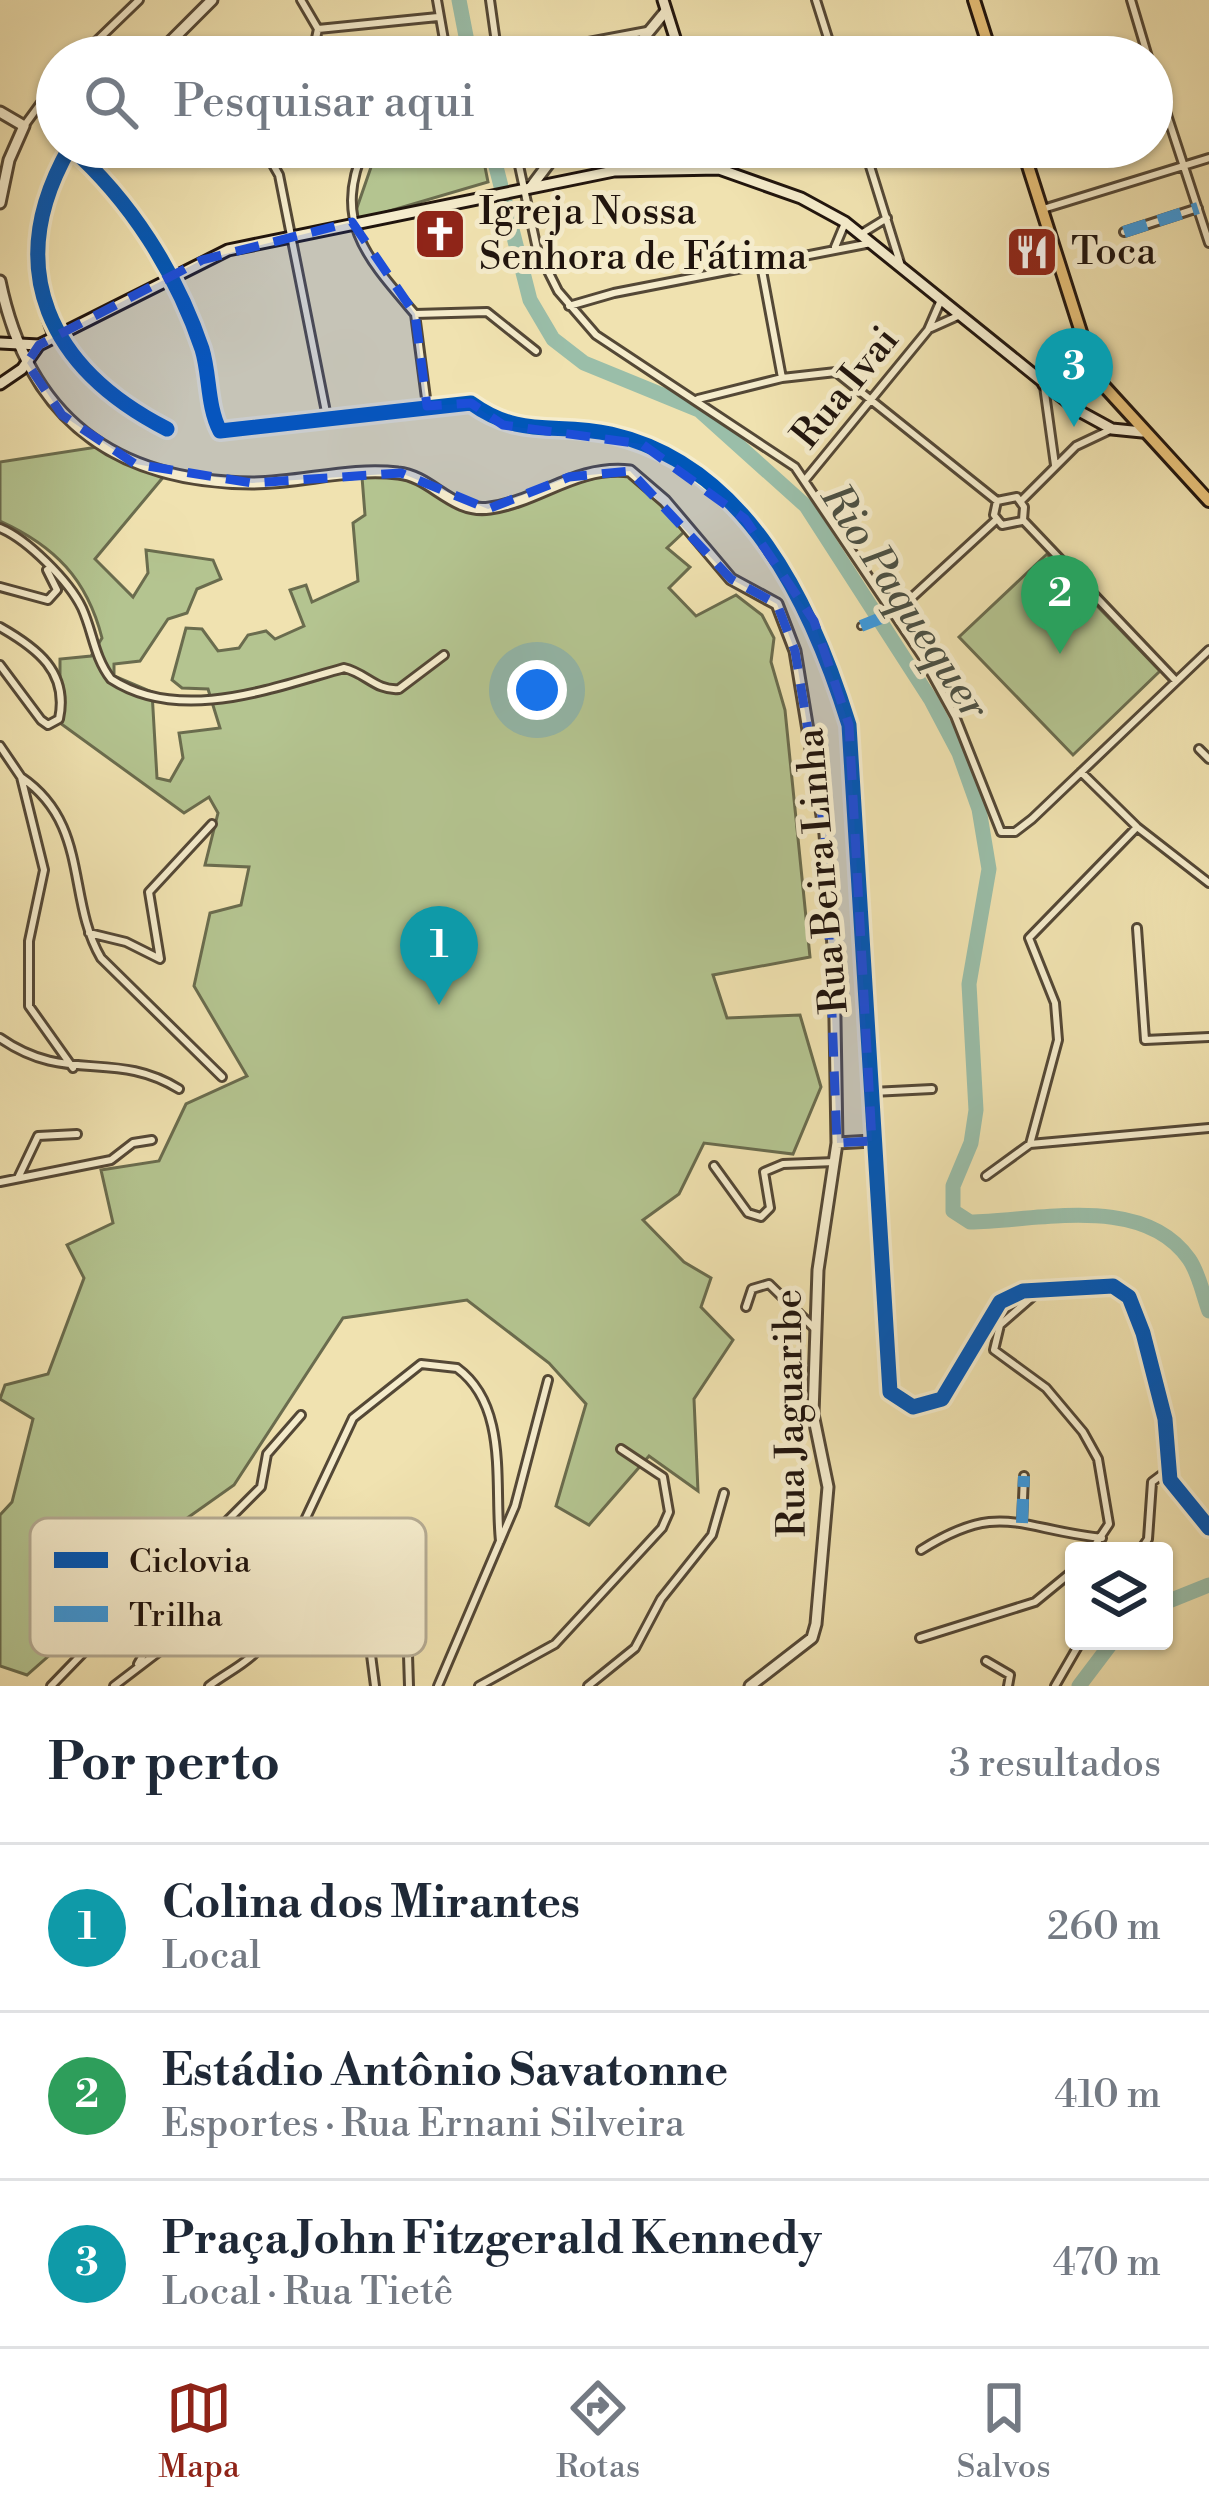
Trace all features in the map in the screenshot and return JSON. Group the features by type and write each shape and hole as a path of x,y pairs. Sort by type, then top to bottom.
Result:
{"main road":[{"path":"974,0 985,36"},
{"path":"1029,168 1087,351 1103,385 1209,501"},
{"path":"1044,384 1087,351"}],"street":[{"path":"102,36 139,0"},
{"path":"175,36 212,0"},
{"path":"301,0 318,29 316,36"},
{"path":"437,0 442,36"},
{"path":"490,0 495,36"},
{"path":"816,0 827,36"},
{"path":"1131,0 1142,36"},
{"path":"643,36 664,6"},
{"path":"664,6 674,36"},
{"path":"318,29 438,17"},
{"path":"620,36 647,31"},
{"path":"0,203 9,160 36,110"},
{"path":"0,112 24,126"},
{"path":"1173,134 1209,243"},
{"path":"1043,209 1209,158"},
{"path":"60,168 42,205 35,262 55,338 109,395 167,429"},
{"path":"92,168 124,199 169,277"},
{"path":"275,168 327,421"},
{"path":"358,168 350,191 352,222 374,265 415,314 427,406"},
{"path":"519,168 537,249 569,306 596,335 783,455 805,480 896,612 955,716 1001,832 1022,827 1209,650"},
{"path":"522,188 541,168"},
{"path":"0,384 39,346 228,250 637,168"},
{"path":"680,168 718,169 801,198 845,222 1044,384 1112,429"},
{"path":"871,168 901,266"},
{"path":"1124,232 1198,208"},
{"path":"861,234 887,218"},
{"path":"835,247 845,222"},
{"path":"569,306 835,247 873,243"},
{"path":"761,265 782,378"},
{"name":"Rua Beira Linha","path":"169,277 202,350 217,427 245,432 471,403 503,424 587,430 642,444 701,480 777,556 814,621 849,725 870,1016 868,1092 881,1184 890,1392 913,1407 941,1399 987,1316 1013,1294 1042,1289"},
{"path":"0,280 26,363"},
{"name":"Rua Ivai","path":"805,480 928,330 941,300"},
{"path":"415,314 487,312 536,351"},
{"name":"Rua Ivai","path":"928,330 961,315"},
{"path":"0,344 39,346"},
{"name":"Rua Jaguaribe","path":"26,363 62,415 106,449 171,474 253,483 401,473 466,507 488,509 569,477 630,471 665,501 731,579 777,604 795,651 825,834 835,980 837,1144 818,1270 813,1414 828,1487 816,1624 800,1650 750,1686"},
{"path":"698,399 782,378 836,372 997,501"},
{"path":"1044,384 1055,465"},
{"path":"1142,432 1112,429 1090,436 1021,501 1023,520 1175,681"},
{"path":"997,501 1006,496 1021,501"},
{"path":"861,626 896,612 996,520 997,501"},
{"path":"996,520 1009,527 1023,520"},
{"path":"0,528 25,542 57,590 48,600 0,587"},
{"path":"47,569 61,577 83,610 110,679 143,694 204,701 344,668 358,671 379,688 399,689 443,655"},
{"path":"0,627 52,667 59,685 58,719 48,725 40,720 17,681 0,665"},
{"path":"0,746 21,777 44,870 29,941 29,1006 73,1068"},
{"path":"1198,749 1209,759"},
{"path":"1081,771 1136,827 1209,884"},
{"path":"21,777 35,787 71,845 89,933 111,971 222,1077"},
{"path":"89,933 126,942 160,959 149,892 212,824"},
{"path":"1030,1144 1058,1040 1051,990 1029,938 1136,827"},
{"path":"1137,928 1145,1040 1209,1036"},
{"path":"0,1038 43,1063 142,1068 179,1089"},
{"path":"868,1092 932,1089"},
{"path":"986,1176 1030,1144 1209,1128"},
{"path":"18,1178 38,1136 77,1134"},
{"path":"0,1182 111,1160 133,1143 152,1139"},
{"path":"837,1144 872,1141"},
{"path":"714,1166 748,1214 761,1216 770,1208 764,1172 783,1164 836,1162"},
{"path":"746,1307 752,1289 769,1285 816,1330"},
{"path":"1098,1542 1109,1524 1098,1459 1083,1432 1046,1388 994,1350 1000,1325 1042,1289 1113,1286 1129,1297 1162,1406 1169,1470 1176,1490 1209,1528"},
{"path":"306,1518 353,1418 422,1364 457,1368 485,1404 497,1456 500,1541"},
{"path":"438,1686 500,1541 548,1380"},
{"path":"230,1518 261,1487 267,1454 301,1415"},
{"path":"478,1686 555,1644 662,1528 670,1496 663,1478 621,1449"},
{"path":"1146,1542 1152,1481 1169,1470"},
{"path":"1022,1522 1024,1476"},
{"path":"588,1686 635,1648 661,1599 712,1535 724,1492"},
{"path":"920,1550 977,1521 1022,1522 1102,1538"},
{"path":"920,1638 1035,1601 1065,1577"},
{"path":"1055,1686 1076,1650"},
{"path":"51,1686 80,1656"},
{"path":"138,1664 142,1656"},
{"path":"114,1686 154,1656"},
{"path":"209,1686 252,1656"},
{"path":"371,1656 375,1686"},
{"path":"408,1656 409,1686"},
{"path":"986,1661 1010,1676 1008,1686"}],"highlighted area":[{"path":"352,222 415,314 427,406 471,403 503,425 642,444 745,519 814,621 849,725 872,1141 837,1143 825,834 795,651 777,604 731,579 630,471 569,477 488,509 401,473 252,483 135,464 62,415 38,386 27,363 39,345 202,260"}],"green space":[{"path":"371,168 485,168 488,182 352,222"},
{"path":"97,447 165,475 95,559 133,597 148,573 146,550 213,560 221,579 197,589 187,613 168,619 140,661 114,664 114,676 152,692 157,778 170,781 183,758 179,733 220,728 208,689 182,688 172,680 186,628 202,629 218,651 239,648 248,635 266,631 275,639 304,626 290,590 306,585 312,602 358,581 353,523 365,515 362,477 401,476 468,504 490,506 617,472 636,479 685,531 667,548 690,567 669,588 696,616 736,595 762,615 774,638 771,662 785,710 810,957 713,975 727,1018 800,1015 821,1087 793,1154 704,1143 679,1194 643,1220 684,1262 711,1278 701,1307 733,1340 694,1399 698,1491 649,1456 589,1525 556,1506 586,1404 549,1363 467,1300 343,1318 234,1485 187,1518 30,1518 30,1656 49,1656 27,1675 0,1666 0,1515 12,1502 33,1419 0,1399 5,1385 48,1374 84,1278 67,1245 113,1223 101,1170 159,1161 186,1104 247,1076 194,986 210,913 241,905 249,867 205,865 218,813 209,797 184,813 60,723 60,659 91,656 102,638 87,598 66,567 37,542 0,521 0,462"},
{"path":"1047,554 1160,671 1073,755 959,637"}],"waterway":[{"name":"Rio Paquequer","path":"459,0 466,36"},
{"name":"Rio Paquequer","path":"496,168 530,300 553,339 584,363 699,410 806,506 931,700 959,753 979,809 989,869 969,984 976,1110 971,1143 953,1186 953,1211 970,1222 1087,1215 1145,1225 1169,1238 1189,1259 1209,1311"},
{"name":"Rio Paquequer","path":"1173,1599 1209,1585"},
{"name":"Rio Paquequer","path":"1079,1686 1106,1650"}],"marked path":[{"path":"1124,232 1198,208"},
{"path":"861,626 896,612"},
{"path":"1022,1523 1024,1476"}],"cycle path":[{"path":"60,168 39,234 39,274 48,311 66,346 93,377 126,405 167,429"},
{"path":"92,168 149,239 179,292 202,349 220,431 471,403 506,421 611,434 659,450 700,476 736,508 793,588 849,725 890,1392 913,1407 942,1399 1000,1302 1023,1291 1113,1286 1129,1297 1143,1333 1165,1419 1170,1480 1209,1528"}],"place":[{"name":"Igreja Nossa Senhora de Fátima","path":"440,234"},
{"name":"Toca","path":"1032,252"},
{"name":"Praça John Fitzgerald Kennedy","path":"1074,427"},
{"name":"Estádio Antônio Savatonne","path":"1060,654"},
{"name":"Colina dos Mirantes","path":"439,1005"}]}
